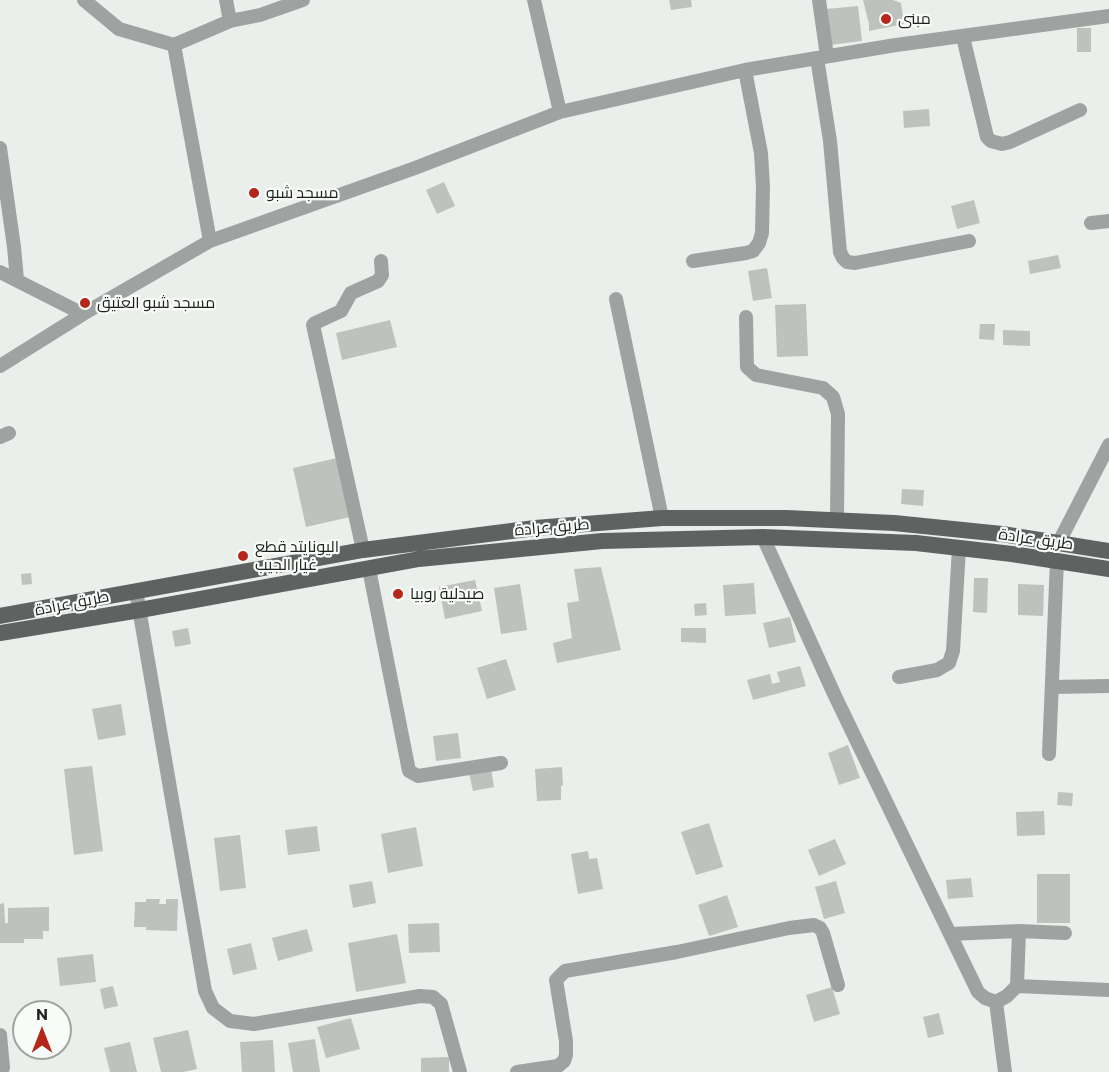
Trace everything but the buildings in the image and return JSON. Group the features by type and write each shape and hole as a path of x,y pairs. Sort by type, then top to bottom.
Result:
{"main road":[{"name":"طريق عرادة","path":"0,616 363,550 535,528 662,518 837,520 930,526 1059,542 1109,551"},
{"name":"طريق عرادة","path":"0,633 419,560 543,545 663,538 763,537 916,543 1057,560 1109,569"}],"street":[{"path":"84,0 120,29 174,45 230,21 260,15 303,0"},
{"path":"226,0 230,21"},
{"path":"534,0 560,112"},
{"path":"819,0 840,252 843,258 847,262 855,263 969,241"},
{"path":"0,366 83,314 210,241 415,168 560,112 745,70 896,45 1109,16"},
{"path":"963,37 987,137 991,141 1002,144 1010,142 1080,110"},
{"path":"174,45 210,241"},
{"path":"693,261 746,253 753,250 759,243 762,233 761,153 745,70"},
{"path":"0,148 14,247 16,280"},
{"path":"1091,223 1109,221"},
{"path":"363,550 313,326 341,311 351,293 378,281 382,275 381,261"},
{"path":"0,272 83,314"},
{"path":"616,299 662,518"},
{"path":"746,317 747,367 756,375 823,388 833,397 838,414 837,520"},
{"path":"1059,542 1109,445"},
{"path":"763,537 835,696 978,992 985,998 996,1002 1007,996 1017,986 1020,931"},
{"path":"899,677 937,670 949,663 953,651 959,548"},
{"path":"1049,754 1057,560"},
{"path":"369,568 409,771 418,776 501,763"},
{"path":"136,591 205,991 213,1008 230,1021 254,1024 420,996 433,997 441,1004 460,1072"},
{"path":"1052,687 1109,686"},
{"path":"517,1072 558,1066 564,1061 566,1041 556,980 565,971 814,925 823,933 838,985"},
{"path":"950,934 1020,931 1065,933"},
{"path":"1017,986 1109,990"},
{"path":"996,1002 1005,1072"},
{"path":"0,1035 3,1069"}],"place":[{"name":"مبنى","path":"886,19"},
{"name":"مسجد شبو","path":"254,193"},
{"name":"مسجد شبو العتيق","path":"85,303"},
{"name":"اليونايتد قطع غيار الجيب","path":"243,556"},
{"name":"صيدلية روبيا","path":"398,594"}]}
